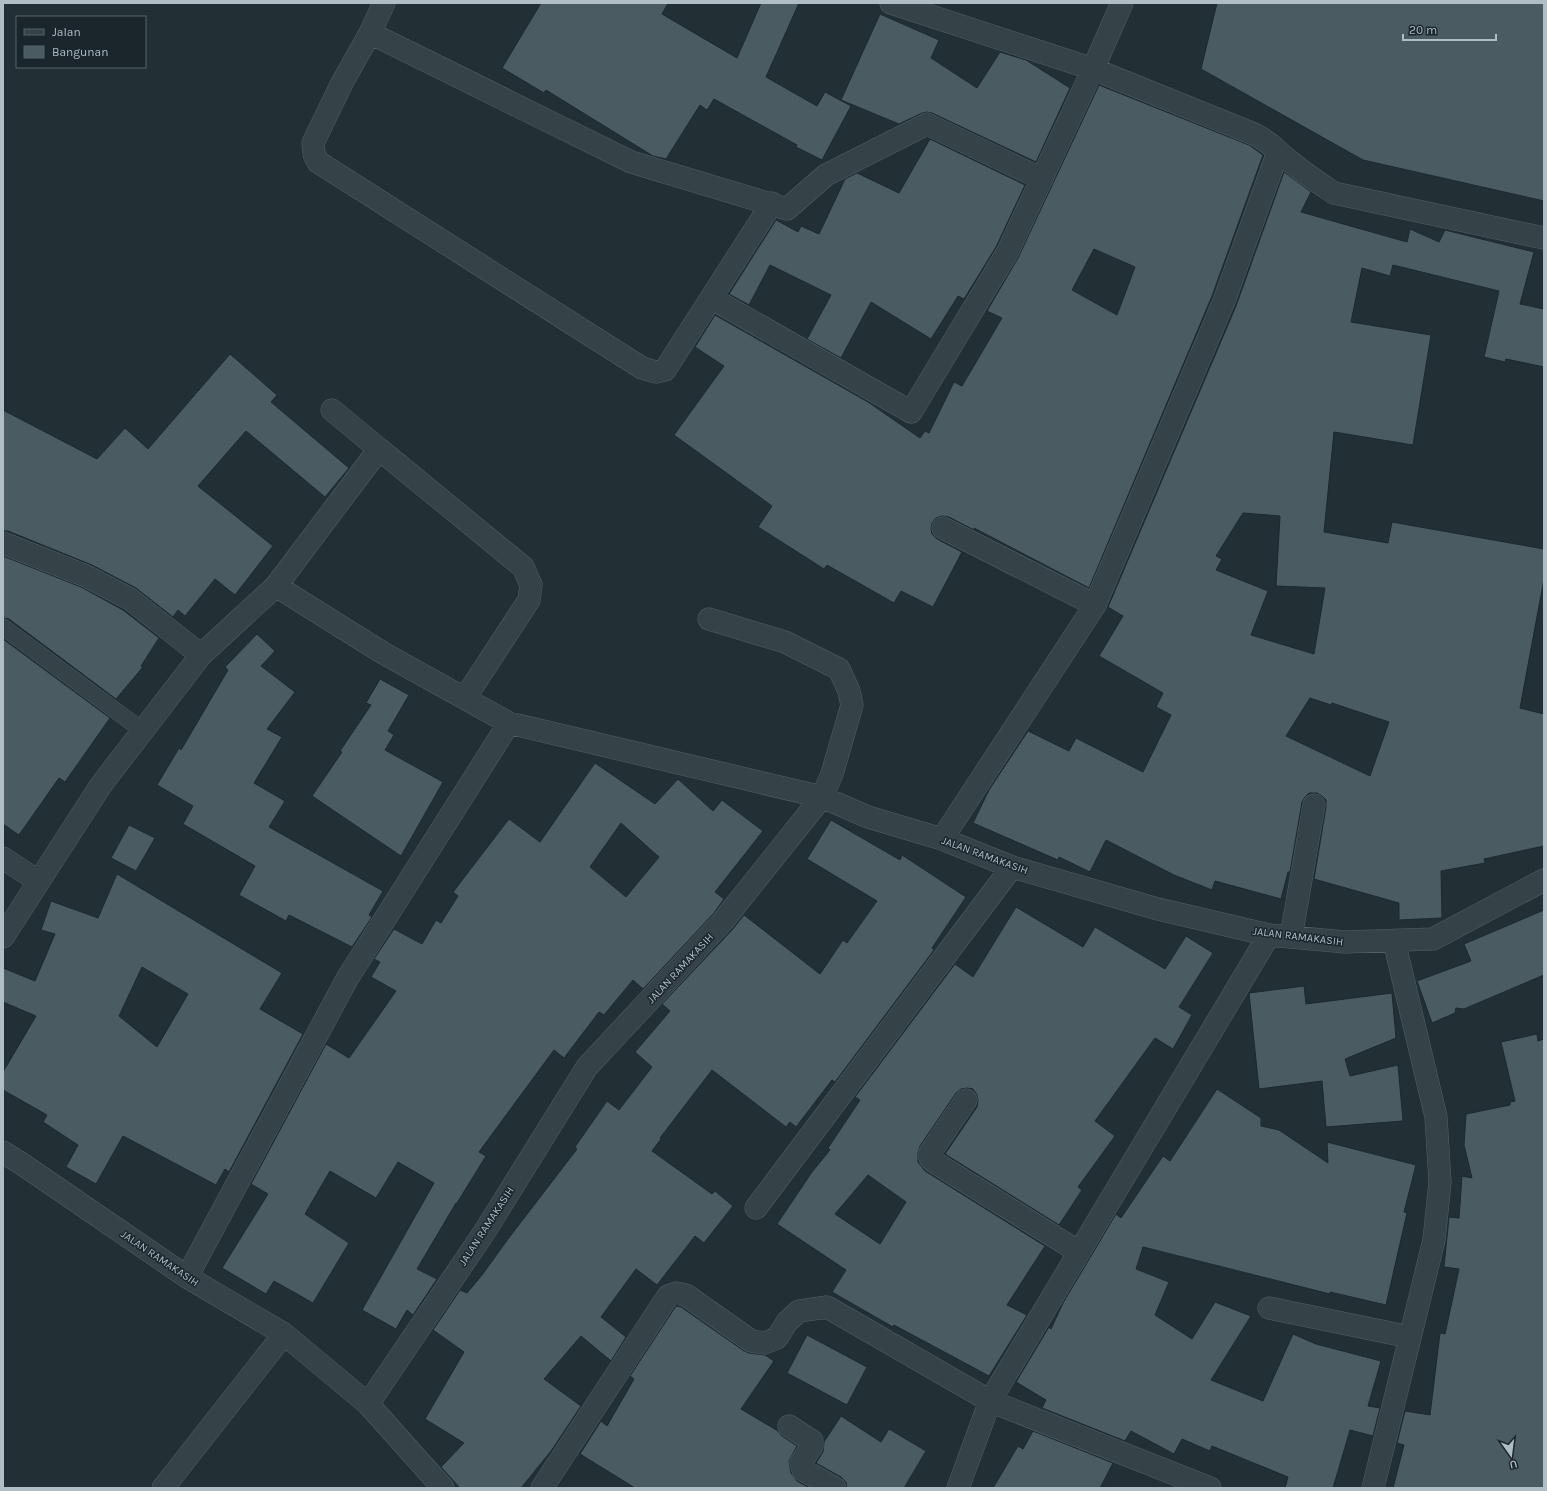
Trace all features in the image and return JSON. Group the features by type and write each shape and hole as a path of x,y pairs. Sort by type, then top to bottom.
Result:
{"street":[{"path":"384,3 370,34 342,83 313,143 314,154 318,162 642,368 656,372 665,370 772,203"},
{"path":"891,3 1093,69 1254,134 1266,140 1278,152 1308,176 1334,193 1544,238"},
{"path":"711,298 911,412 1007,253 1093,69 1122,3"},
{"path":"370,34 631,162 772,203 787,209 826,175 926,124 1042,179"},
{"path":"942,839 1095,605 1224,301 1278,152"},
{"path":"332,410 523,567 532,585 529,600 465,698"},
{"path":"3,937 101,785 201,655 276,586 379,449"},
{"path":"944,528 1095,605"},
{"path":"3,543 86,576 130,599 201,655"},
{"path":"276,586 383,653 509,723 822,797 832,774 852,705 849,692 839,669 785,642 710,619"},
{"path":"187,1277 347,979 509,723"},
{"name":"JALAN RAMAKASIH","path":"3,1152 187,1277 284,1334 368,1404 484,1231 586,1067 723,921 822,797 868,817 942,839 1012,867 1158,908 1269,935 1345,942 1433,939 1544,880"},
{"path":"1291,937 1314,805"},
{"path":"3,858 38,882"},
{"path":"756,1208 1012,867"},
{"path":"958,1488 990,1401 1269,935"},
{"path":"1373,1488 1434,1240 1440,1182 1436,1117 1394,941"},
{"path":"966,1100 930,1153 930,1158 934,1162 1079,1252"},
{"path":"542,1488 668,1296 676,1293 686,1295 751,1341 765,1343 777,1338 787,1322 799,1311 827,1307 990,1401 1210,1488"},
{"path":"1269,1308 1410,1337"},
{"path":"163,1488 284,1334"},
{"path":"368,1404 442,1488"},
{"path":"788,1426 812,1441 812,1446 800,1463 803,1470 835,1488"}],"lane":[{"path":"3,627 143,731"}],"building":[{"path":"541,3 668,3 662,14 737,58 761,3 799,3 766,77 817,106 825,92 851,106 822,160 796,147 797,145 714,99 707,110 700,105 666,159 653,156 546,90 544,93 502,68"},
{"path":"1217,3 1544,3 1544,201 1363,160 1201,69"},
{"path":"880,14 939,40 931,58 977,88 1000,52 1026,60 1070,88 1036,162 932,113 922,113 899,124 841,100"},
{"path":"1099,85 1249,145 1263,155 1212,296 1089,588 974,528 974,530 949,517 942,516 936,518 932,523 932,534 937,539 962,552 933,607 901,591 894,603 827,565 824,569 758,527 772,506 674,435 724,366 695,347 715,315 868,402 920,438 925,431 929,433 954,382 962,386 1002,318 987,311 1018,258","holes":["1094,249 1135,267 1117,315 1072,290"]},
{"path":"930,139 1025,185 996,247 964,299 958,296 931,339 871,302 841,358 807,339 831,295 770,265 749,305 729,294 776,220 798,232 801,226 819,234 845,179 857,173 899,193"},
{"path":"1284,172 1311,192 1301,212 1407,242 1410,229 1439,242 1445,230 1534,252 1520,304 1544,309 1544,367 1506,359 1505,362 1484,357 1499,291 1393,265 1390,276 1362,268 1351,322 1431,335 1413,445 1334,432 1324,532 1388,543 1392,522 1544,549 1544,579 1520,708 1544,714 1544,846 1484,859 1485,863 1441,871 1442,918 1399,920 1399,903 1314,879 1326,807 1326,800 1317,793 1309,793 1302,802 1290,872 1288,872 1281,899 1215,881 1212,890 1174,875 1106,840 1090,872 1059,857 1058,860 973,823 989,790 1028,731 1069,751 1076,738 1143,772 1171,715 1156,707 1163,693 1099,656 1123,616 1108,607 1236,306","holes":["1243,513 1280,516 1276,586 1325,588 1314,654 1251,635 1268,591 1216,570 1222,559 1216,556","1310,698 1331,705 1332,703 1389,722 1370,776 1286,736"]},
{"path":"230,354 277,395 271,402 349,468 325,497 246,431 198,486 273,546 235,595 215,579 185,616 178,610 173,617 136,588 92,565 8,531 3,531 3,410 97,459 125,428 148,449"},
{"path":"3,556 81,587 123,610 159,638 141,666 143,667 116,699 9,619 3,618"},
{"path":"257,634 275,651 261,666 295,692 267,729 282,737 254,783 285,801 269,827 383,891 369,915 372,917 352,947 289,915 286,921 239,895 255,866 183,824 193,806 157,785 179,748 181,750 228,670 225,667"},
{"path":"3,639 110,718 65,782 59,778 19,835 3,824"},
{"path":"380,679 409,695 388,731 394,735 385,750 443,782 401,856 312,796 342,752 340,751 371,705 366,703"},
{"path":"595,763 655,804 678,779 713,811 722,800 763,831 715,892 724,899 714,913 643,989 633,980 604,1015 599,1012 564,1058 554,1050 479,1152 486,1156 417,1269 437,1279 413,1315 407,1310 396,1329 362,1310 434,1183 398,1162 376,1198 330,1171 305,1214 349,1243 313,1303 274,1281 266,1294 222,1268 268,1194 251,1184 326,1044 349,1058 396,991 371,977 380,962 374,959 394,929 422,944 436,920 441,923 458,896 453,892 509,819 540,842","holes":["621,823 659,857 626,897 590,867"]},
{"path":"831,820 900,860 902,855 966,897 932,948 934,950 835,1082 832,1080 796,1127 790,1122 786,1127 712,1070 660,1138 661,1139 652,1151 712,1194 715,1191 733,1206 704,1243 695,1236 657,1285 636,1269 601,1317 626,1337 611,1361 581,1336 544,1379 581,1406 551,1451 521,1488 460,1488 441,1467 464,1443 425,1419 464,1352 433,1330 460,1290 467,1293 482,1275 577,1149 575,1147 607,1101 619,1110 652,1067 635,1052 670,1011 662,1004 732,930 744,915 820,974 843,940 847,943 877,901 807,859"},
{"path":"129,825 155,838 136,871 111,858"},
{"path":"117,874 282,973 260,1009 303,1034 229,1172 225,1169 216,1185 123,1136 96,1184 66,1167 78,1145 43,1122 47,1115 3,1090 3,1072 36,1016 3,1002 3,968 35,981 55,934 41,930 51,901 98,918","holes":["142,967 188,994 157,1047 119,1016"]},
{"path":"1016,907 1083,947 1095,927 1165,969 1186,936 1213,953 1179,1007 1192,1015 1173,1049 1155,1038 1095,1121 1115,1136 1078,1187 1082,1190 1059,1225 945,1154 977,1107 977,1095 973,1089 961,1089 956,1093 920,1146 918,1162 925,1171 1045,1246 1007,1305 1027,1315 989,1376 894,1325 893,1327 832,1292 846,1270 777,1224 812,1172 830,1150 828,1148 860,1100 855,1097 955,964 973,977","holes":["868,1175 906,1202 880,1244 835,1214"]},
{"path":"1544,910 1544,975 1464,1009 1456,1008 1455,1013 1432,1023 1417,981 1471,961 1464,944"},
{"path":"1304,986 1306,1004 1392,993 1396,1038 1345,1059 1350,1076 1398,1065 1403,1121 1326,1127 1322,1081 1259,1089 1249,993"},
{"path":"1537,1034 1538,1041 1544,1039 1544,1488 1393,1488 1404,1445 1397,1443 1405,1411 1430,1415 1440,1333 1445,1334 1459,1269 1444,1267 1449,1217 1459,1218 1462,1176 1472,1178 1464,1145 1466,1114 1510,1105 1510,1102 1515,1101 1501,1042"},
{"path":"1217,1089 1261,1118 1261,1126 1279,1130 1328,1163 1327,1142 1416,1165 1404,1212 1407,1213 1386,1305 1330,1292 1330,1294 1143,1247 1136,1269 1169,1282 1155,1315 1192,1339 1215,1302 1251,1316 1211,1380 1263,1401 1293,1334 1316,1344 1381,1361 1368,1406 1380,1408 1373,1436 1350,1430 1333,1488 1285,1488 1288,1477 1212,1446 1210,1451 1182,1439 1174,1454 1131,1431 1125,1441 1042,1408 1046,1400 1016,1382 1049,1327 1051,1329 1063,1303 1116,1214 1121,1218 1163,1156 1170,1161"},
{"path":"676,1306 681,1307 744,1351 765,1355 774,1361 741,1409 778,1431 782,1436 797,1446 789,1461 791,1473 797,1481 810,1488 635,1488 580,1454 601,1421 607,1426 634,1379 630,1376"},
{"path":"807,1335 867,1367 847,1405 787,1373"},
{"path":"841,1416 881,1442 889,1429 926,1451 904,1488 847,1488 846,1482 841,1477 816,1463 823,1452 824,1442"},
{"path":"1033,1431 1113,1463 1100,1488 993,1488 1018,1446 1023,1449"}]}
